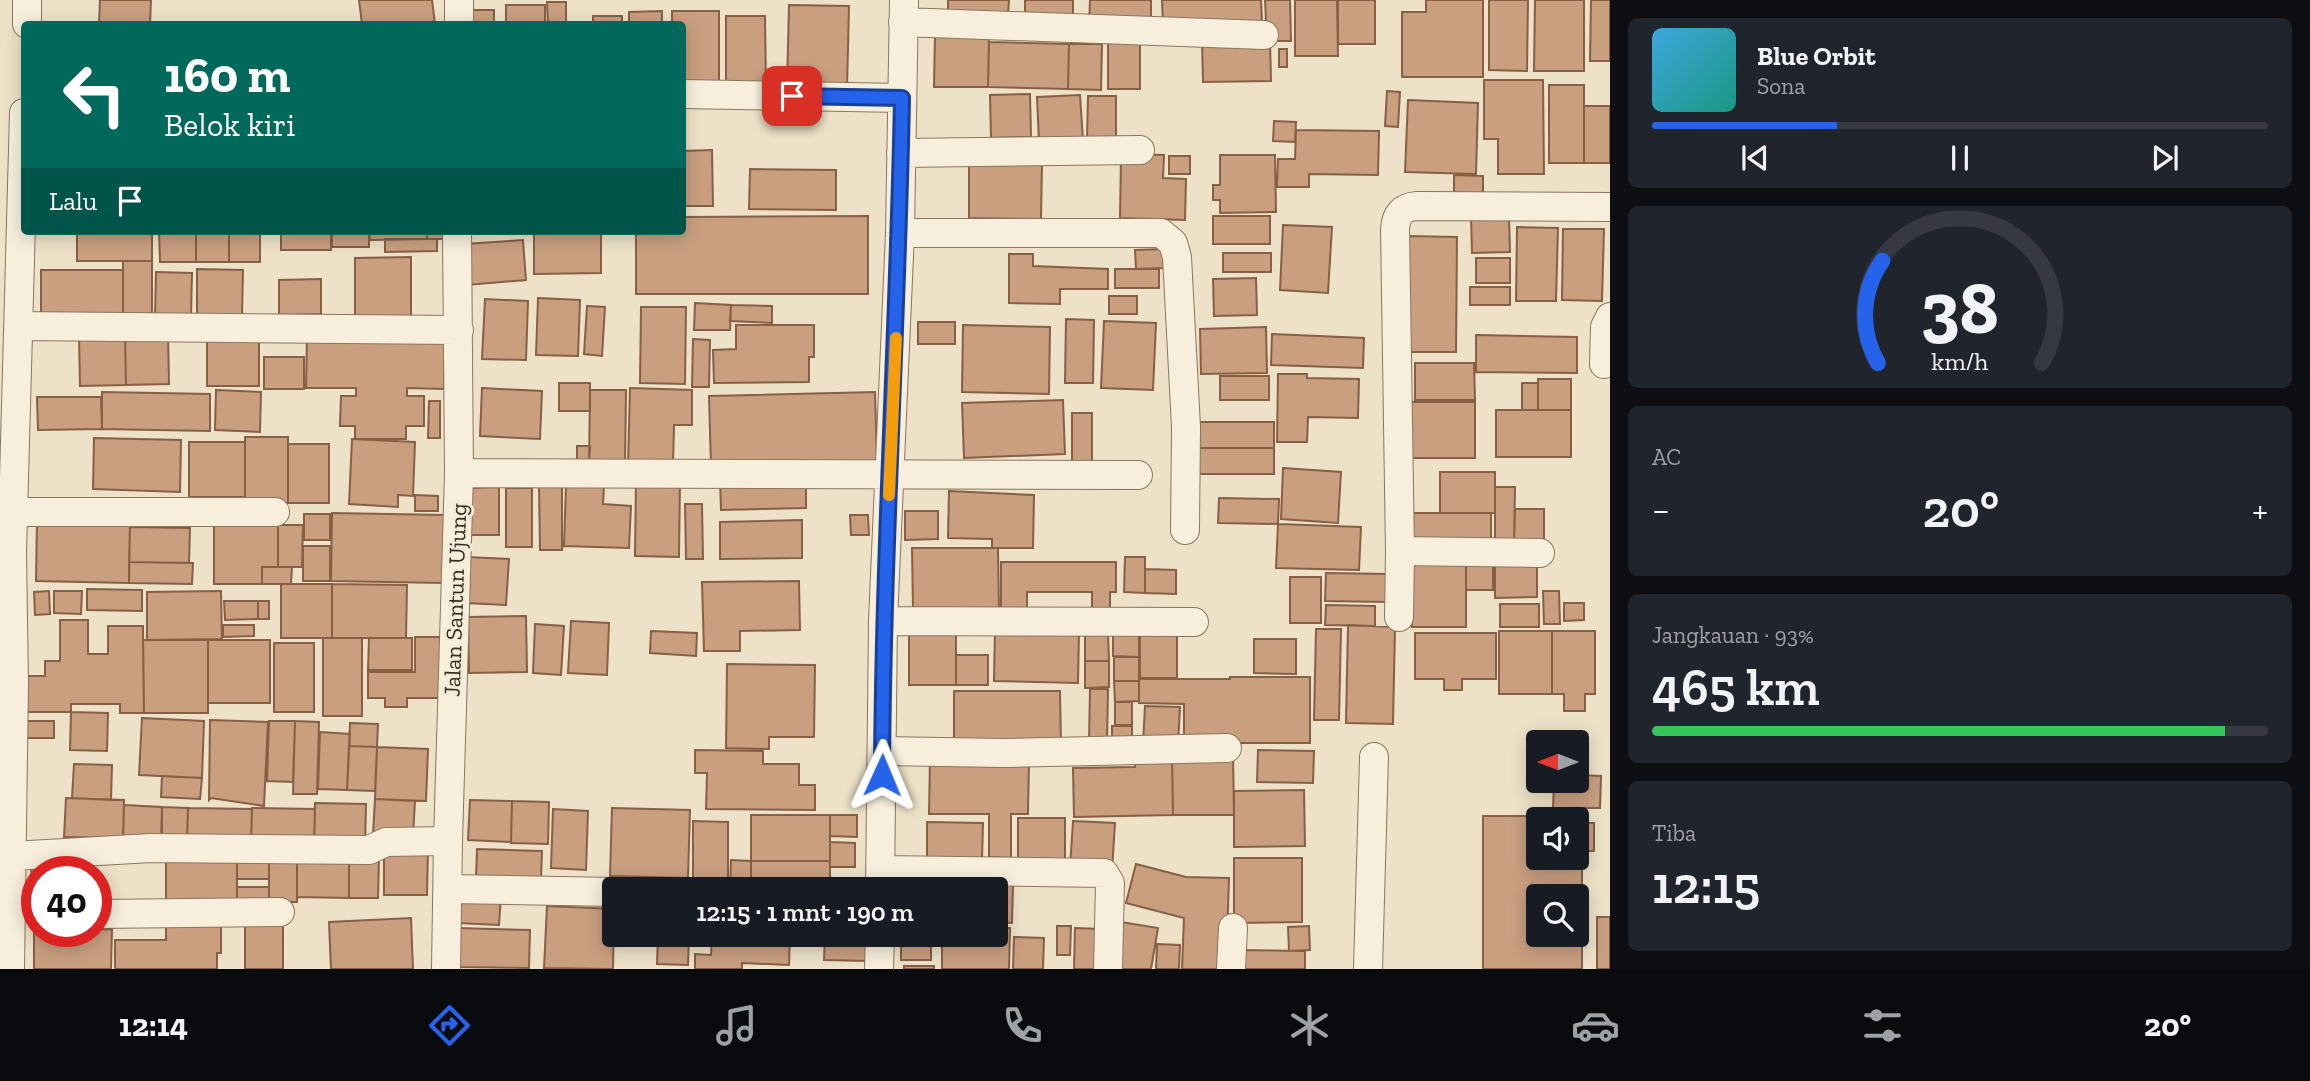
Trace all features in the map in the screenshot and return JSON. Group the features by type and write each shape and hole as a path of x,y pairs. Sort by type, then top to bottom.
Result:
{"street":[{"path":"27,0 27,21"},
{"path":"459,0 459,21"},
{"path":"881,877 883,621 900,233 904,11 1264,35"},
{"path":"686,94 902,98"},
{"path":"10,969 16,914 7,749 6,552 15,512 19,326 16,205 21,148"},
{"path":"901,153 1140,150"},
{"path":"1399,617 1395,229 1398,215 1408,206 1610,207"},
{"path":"900,233 1161,233 1172,243 1177,257 1186,427 1185,530"},
{"name":"Jalan Santun Ujung","path":"446,969 458,473 457,235"},
{"path":"1604,364 1605,327 1610,317"},
{"path":"19,326 458,330"},
{"path":"458,473 1138,475"},
{"path":"15,512 275,512"},
{"path":"1400,551 1540,553"},
{"path":"883,621 1194,622"},
{"path":"882,751 1004,753 1227,748"},
{"path":"1368,969 1374,758"},
{"path":"12,856 151,848 369,850 386,842 448,841"},
{"path":"977,877 1104,873 1110,883 1108,969"},
{"path":"449,889 602,892"},
{"path":"112,914 280,912"},
{"path":"1231,969 1233,928"},
{"path":"879,969 880,947"}],"building":[{"path":"100,0 151,0 150,21 99,21"},
{"path":"359,0 432,0 435,21 362,21"},
{"path":"948,0 1009,0 1008,14 948,11"},
{"path":"1025,0 1073,0 1073,14 1025,14"},
{"path":"1090,0 1151,0 1151,27 1089,27"},
{"path":"1162,0 1261,0 1262,21 1163,25"},
{"path":"1265,0 1290,0 1291,41 1267,41"},
{"path":"1295,0 1337,0 1338,56 1295,56"},
{"path":"1338,0 1375,0 1375,44 1338,44"},
{"path":"1426,0 1483,0 1483,77 1402,77 1402,12 1426,12"},
{"path":"1489,0 1528,0 1527,71 1489,70"},
{"path":"1535,0 1584,0 1584,71 1534,71"},
{"path":"1591,0 1610,0 1610,61 1590,61"},
{"path":"547,2 566,2 566,21 548,21"},
{"path":"506,5 545,5 545,21 506,21"},
{"path":"789,5 849,6 847,89 787,88"},
{"path":"466,10 494,10 494,21 466,21"},
{"path":"662,11 662,21 629,21 629,12"},
{"path":"672,11 719,11 719,84 686,84 686,21 672,21"},
{"path":"593,16 622,16 622,21 593,21"},
{"path":"726,16 765,16 766,85 726,85"},
{"path":"935,34 989,35 988,87 934,87"},
{"path":"1108,39 1140,39 1140,89 1108,89"},
{"path":"1270,41 1271,81 1203,82 1202,42"},
{"path":"989,42 1069,44 1068,89 988,87"},
{"path":"1069,44 1102,44 1101,90 1068,89"},
{"path":"1279,49 1287,49 1287,67 1279,67"},
{"path":"1484,80 1543,80 1544,174 1498,174 1498,139 1484,139"},
{"path":"1549,85 1584,85 1584,163 1549,163"},
{"path":"1387,91 1400,92 1398,127 1385,126"},
{"path":"1030,94 1031,137 991,138 990,95"},
{"path":"1080,95 1083,140 1039,142 1037,97"},
{"path":"1088,96 1116,96 1116,140 1087,140"},
{"path":"1408,100 1478,103 1476,174 1405,172"},
{"path":"1584,106 1610,106 1610,163 1584,163"},
{"path":"1274,121 1296,122 1295,142 1273,141"},
{"path":"1296,130 1379,131 1378,175 1309,174 1309,187 1277,187 1278,159 1295,159"},
{"path":"712,150 713,206 686,206 686,151"},
{"path":"1121,154 1164,155 1163,178 1186,179 1185,220 1120,218"},
{"path":"1220,155 1275,155 1276,212 1220,213 1220,200 1213,200 1213,185 1220,185"},
{"path":"1169,156 1190,156 1190,174 1169,174"},
{"path":"969,163 1042,163 1041,219 969,218"},
{"path":"750,169 836,170 836,210 749,209"},
{"path":"1454,175 1483,176 1483,194 1454,193"},
{"path":"1471,215 1509,215 1510,252 1472,253"},
{"path":"868,216 868,294 636,294 636,235 686,235 686,217"},
{"path":"1213,216 1270,216 1270,244 1213,244"},
{"path":"1283,225 1332,227 1328,293 1280,290"},
{"path":"1517,227 1558,228 1556,301 1516,301"},
{"path":"1563,229 1604,229 1602,301 1562,300"},
{"path":"77,235 152,235 152,261 77,261"},
{"path":"159,235 196,235 196,262 160,262"},
{"path":"196,235 229,235 229,262 196,262"},
{"path":"229,235 260,235 260,262 229,262"},
{"path":"281,235 331,235 331,250 281,250"},
{"path":"332,235 369,235 369,247 332,247"},
{"path":"369,235 427,235 427,239 370,240"},
{"path":"427,235 448,235 448,239 427,239"},
{"path":"534,235 601,235 601,273 534,274"},
{"path":"1406,236 1457,237 1456,352 1404,352"},
{"path":"385,239 437,239 437,251 385,252"},
{"path":"523,240 526,280 467,285 464,244"},
{"path":"1165,249 1166,268 1136,269 1135,250"},
{"path":"1223,253 1271,253 1271,272 1223,272"},
{"path":"1009,254 1033,254 1033,266 1108,269 1108,289 1060,289 1060,304 1009,303"},
{"path":"411,257 411,318 355,318 355,258"},
{"path":"1476,258 1510,258 1510,283 1476,283"},
{"path":"123,261 152,261 152,321 123,321"},
{"path":"197,269 243,270 242,316 197,316"},
{"path":"1115,269 1159,269 1159,288 1115,288"},
{"path":"41,270 123,270 123,321 41,321"},
{"path":"156,272 192,273 191,316 155,315"},
{"path":"1256,278 1257,315 1214,316 1213,279"},
{"path":"321,279 321,314 279,315 279,280"},
{"path":"1470,287 1510,287 1510,305 1470,305"},
{"path":"1109,296 1137,296 1137,314 1109,314"},
{"path":"538,298 580,300 578,356 536,355"},
{"path":"485,299 528,301 526,360 482,359"},
{"path":"695,303 731,305 730,330 694,330"},
{"path":"731,305 772,306 772,323 730,321"},
{"path":"587,306 605,307 602,356 584,354"},
{"path":"641,307 686,307 685,384 640,383"},
{"path":"1066,319 1094,320 1093,383 1065,383"},
{"path":"1104,321 1156,323 1153,390 1101,388"},
{"path":"918,322 955,322 955,344 918,344"},
{"path":"736,325 814,325 814,357 809,357 809,382 714,383 713,350 736,349"},
{"path":"963,325 1050,327 1049,394 962,392"},
{"path":"1266,327 1267,373 1201,374 1200,329"},
{"path":"125,334 168,334 169,384 126,385"},
{"path":"125,334 126,385 80,386 79,335"},
{"path":"1272,334 1364,338 1363,368 1271,365"},
{"path":"1476,335 1577,337 1577,373 1476,372"},
{"path":"207,338 259,338 259,386 207,386"},
{"path":"307,338 444,338 444,389 407,388 407,396 424,396 424,426 406,426 406,439 355,439 355,426 340,426 341,396 356,396 356,388 306,388"},
{"path":"693,339 710,340 709,387 692,387"},
{"path":"264,357 304,357 304,389 264,389"},
{"path":"1415,363 1474,363 1475,400 1415,400"},
{"path":"1278,374 1307,374 1307,378 1359,379 1358,418 1308,417 1307,442 1277,442"},
{"path":"1220,376 1269,376 1269,400 1220,400"},
{"path":"1538,379 1571,379 1571,410 1538,410"},
{"path":"559,383 590,383 590,411 559,411"},
{"path":"1522,383 1538,383 1538,410 1522,410"},
{"path":"482,388 542,391 540,439 480,436"},
{"path":"630,388 692,390 692,425 674,425 673,467 628,466"},
{"path":"216,390 261,392 260,432 215,430"},
{"path":"590,390 626,390 625,466 589,466"},
{"path":"102,392 210,394 210,431 102,429"},
{"path":"875,392 877,462 711,466 709,396"},
{"path":"37,397 101,397 102,429 38,430"},
{"path":"1063,400 1065,454 964,458 962,403"},
{"path":"429,401 440,401 440,438 428,438"},
{"path":"1408,402 1475,402 1475,458 1408,458"},
{"path":"1496,410 1571,410 1571,457 1496,457"},
{"path":"1072,413 1092,413 1092,465 1072,465"},
{"path":"1199,422 1274,422 1274,448 1199,448"},
{"path":"245,437 288,437 288,503 245,503"},
{"path":"94,438 181,440 180,492 93,489"},
{"path":"352,439 415,442 413,496 398,495 398,507 349,504"},
{"path":"189,442 245,442 245,497 189,497"},
{"path":"288,444 329,444 329,503 288,503"},
{"path":"577,446 590,446 589,466 577,466"},
{"path":"1199,448 1274,448 1274,474 1199,474"},
{"path":"1283,468 1341,472 1338,523 1281,519"},
{"path":"1440,472 1495,472 1495,513 1440,513"},
{"path":"806,477 806,508 721,510 720,480"},
{"path":"636,480 680,481 679,557 635,556"},
{"path":"562,483 562,550 540,550 539,484"},
{"path":"566,484 604,486 603,504 631,506 629,548 564,546"},
{"path":"499,487 499,535 471,535 470,488"},
{"path":"1495,487 1515,487 1514,542 1495,542"},
{"path":"506,488 532,488 532,547 506,547"},
{"path":"949,491 1034,495 1033,548 992,548 992,539 948,538"},
{"path":"415,495 438,496 438,511 415,511"},
{"path":"1219,498 1279,499 1278,524 1218,523"},
{"path":"685,504 702,504 703,559 686,559"},
{"path":"1515,509 1544,509 1544,542 1514,542"},
{"path":"905,511 938,511 938,539 905,540"},
{"path":"332,513 445,515 444,583 331,581"},
{"path":"1409,513 1491,513 1491,541 1409,541"},
{"path":"304,514 330,514 330,540 304,540"},
{"path":"850,515 868,515 869,535 851,535"},
{"path":"214,516 278,516 278,567 262,567 262,584 214,584"},
{"path":"37,518 130,519 129,583 36,581"},
{"path":"802,520 802,558 720,559 720,522"},
{"path":"1278,524 1361,527 1359,570 1276,568"},
{"path":"278,525 303,525 302,567 278,567"},
{"path":"130,527 190,528 189,563 129,562"},
{"path":"303,546 330,546 330,581 303,581"},
{"path":"912,548 998,548 999,610 913,611"},
{"path":"1412,555 1466,555 1466,627 1412,627"},
{"path":"467,557 509,559 506,605 465,603"},
{"path":"1125,557 1145,557 1145,593 1124,592"},
{"path":"1537,558 1537,597 1495,598 1495,559"},
{"path":"1466,559 1493,560 1493,590 1466,590"},
{"path":"129,562 193,563 192,584 129,583"},
{"path":"1001,562 1116,562 1116,592 1110,592 1110,613 1092,613 1092,592 1027,592 1027,613 1001,613"},
{"path":"262,567 292,567 291,584 262,584"},
{"path":"1145,569 1176,570 1176,594 1145,593"},
{"path":"1326,573 1388,574 1388,602 1325,601"},
{"path":"1290,577 1321,577 1321,623 1290,623"},
{"path":"799,581 800,630 740,631 740,651 704,651 702,582"},
{"path":"281,584 332,584 332,638 281,638"},
{"path":"332,584 407,585 406,638 332,638"},
{"path":"87,589 142,590 142,611 87,610"},
{"path":"49,591 50,614 35,615 34,592"},
{"path":"54,591 82,591 81,614 54,613"},
{"path":"221,591 222,639 147,640 147,592"},
{"path":"1543,591 1559,591 1560,624 1544,624"},
{"path":"224,601 258,601 258,619 225,620"},
{"path":"258,601 269,601 269,619 258,619"},
{"path":"1564,603 1584,603 1584,620 1564,621"},
{"path":"1500,604 1539,604 1539,627 1500,627"},
{"path":"1326,605 1375,606 1375,626 1325,625"},
{"path":"526,616 527,672 469,673 468,617"},
{"path":"60,620 88,620 88,654 108,654 108,626 143,626 144,713 120,713 120,704 71,704 71,712 27,712 27,676 45,676 45,661 60,661"},
{"path":"571,621 609,623 607,675 568,673"},
{"path":"535,624 564,626 561,675 533,673"},
{"path":"223,625 254,625 254,636 223,637"},
{"path":"1348,625 1395,627 1393,724 1346,723"},
{"path":"909,627 956,627 956,685 909,685"},
{"path":"1113,628 1139,629 1139,657 1113,656"},
{"path":"995,629 1079,630 1078,683 994,681"},
{"path":"1140,629 1177,630 1177,678 1140,678"},
{"path":"1316,629 1341,629 1339,720 1314,720"},
{"path":"651,631 697,633 696,656 650,653"},
{"path":"1499,631 1552,631 1552,694 1499,694"},
{"path":"1552,631 1595,631 1595,694 1585,694 1585,711 1564,711 1564,694 1552,694"},
{"path":"1085,633 1108,633 1109,661 1085,661"},
{"path":"1415,633 1496,633 1496,679 1462,679 1462,690 1444,690 1444,679 1415,679"},
{"path":"415,637 440,637 440,698 407,698 407,707 385,707 385,698 368,698 368,672 415,672"},
{"path":"323,638 362,638 362,716 323,716"},
{"path":"369,638 412,638 412,670 368,670"},
{"path":"1254,639 1296,639 1296,674 1254,673"},
{"path":"143,640 208,640 208,713 144,713"},
{"path":"208,640 270,640 270,703 208,703"},
{"path":"274,643 314,643 314,712 274,712"},
{"path":"956,655 988,655 988,685 956,685"},
{"path":"1114,657 1139,657 1139,681 1114,681"},
{"path":"1085,661 1109,661 1109,687 1085,688"},
{"path":"727,664 815,665 814,737 769,737 769,749 726,748"},
{"path":"1310,677 1310,743 1230,743 1184,736 1184,704 1139,703 1139,679"},
{"path":"1114,681 1139,681 1139,701 1115,702"},
{"path":"1090,689 1108,689 1107,742 1089,742"},
{"path":"954,691 1060,691 1061,745 954,746"},
{"path":"1115,702 1132,702 1132,725 1115,725"},
{"path":"1145,706 1180,707 1178,745 1143,744"},
{"path":"71,712 108,713 107,751 70,750"},
{"path":"142,718 204,721 202,778 139,775"},
{"path":"210,720 268,722 264,806 211,798 209,800"},
{"path":"27,721 54,721 54,738 27,738"},
{"path":"269,721 295,721 293,782 267,781"},
{"path":"295,721 319,722 317,794 293,794"},
{"path":"350,723 378,724 377,747 349,746"},
{"path":"1112,726 1132,726 1132,741 1112,741"},
{"path":"320,732 350,734 347,790 318,789"},
{"path":"349,746 377,747 375,791 347,790"},
{"path":"377,747 428,749 426,801 375,799"},
{"path":"695,750 763,751 763,764 799,764 799,785 815,785 815,810 706,809 707,773 695,773"},
{"path":"1258,750 1314,751 1313,783 1257,782"},
{"path":"1233,753 1234,815 1173,815 1172,754"},
{"path":"1172,754 1173,815 1074,817 1073,768 1135,767 1135,755"},
{"path":"930,759 1029,760 1028,814 1011,814 1011,858 989,857 989,814 929,814"},
{"path":"74,764 112,765 111,800 72,798"},
{"path":"162,776 202,778 200,799 161,797"},
{"path":"1589,776 1601,776 1600,808 1553,807 1554,793 1589,793"},
{"path":"1304,790 1305,846 1234,847 1234,791"},
{"path":"66,798 124,800 123,838 64,837"},
{"path":"375,799 415,801 413,836 373,835"},
{"path":"470,800 512,801 511,842 468,840"},
{"path":"512,801 549,802 548,844 511,843"},
{"path":"315,803 366,804 365,846 314,845"},
{"path":"124,805 162,807 161,846 123,844"},
{"path":"162,807 188,808 187,841 162,840"},
{"path":"188,808 252,809 251,843 187,841"},
{"path":"252,808 315,809 314,845 251,843"},
{"path":"612,808 690,810 688,877 610,876"},
{"path":"553,809 588,811 586,870 551,868"},
{"path":"751,815 830,815 830,861 751,861"},
{"path":"830,815 857,815 857,837 830,836"},
{"path":"1483,816 1526,816 1526,870 1582,870 1582,884 1526,884 1526,947 1582,947 1582,969 1483,969"},
{"path":"1018,818 1065,818 1065,865 1018,865"},
{"path":"693,821 728,822 728,877 693,877"},
{"path":"1073,821 1115,823 1112,871 1070,868"},
{"path":"927,822 983,823 982,860 927,859"},
{"path":"1589,823 1594,823 1594,851 1589,851"},
{"path":"830,842 855,843 855,867 830,867"},
{"path":"384,846 428,847 427,895 384,895"},
{"path":"477,849 542,851 541,880 476,879"},
{"path":"166,851 237,852 237,902 166,902"},
{"path":"237,852 269,852 269,879 237,879"},
{"path":"269,852 297,852 297,902 269,902"},
{"path":"297,856 349,856 349,898 297,897"},
{"path":"349,856 379,857 378,898 349,898"},
{"path":"1234,858 1302,858 1302,922 1234,923"},
{"path":"731,860 751,861 751,877 730,877"},
{"path":"751,861 830,861 830,877 751,877"},
{"path":"1136,864 1186,877 1229,878 1226,969 1182,969 1184,918 1126,903"},
{"path":"1008,884 1013,884 1012,923 1008,923"},
{"path":"237,887 269,887 269,902 237,902"},
{"path":"458,893 501,895 499,925 457,923"},
{"path":"547,906 602,908 602,947 613,947 613,969 544,968"},
{"path":"1597,917 1610,917 1610,969 1597,969"},
{"path":"411,918 413,969 331,969 329,922"},
{"path":"166,922 221,922 221,953 217,953 217,969 115,969 115,940 166,940"},
{"path":"1121,922 1158,928 1151,969 1114,969"},
{"path":"245,926 283,926 283,969 245,969"},
{"path":"1057,926 1071,926 1070,955 1057,955"},
{"path":"1309,926 1310,950 1289,951 1288,927"},
{"path":"458,928 530,930 529,968 457,967"},
{"path":"1010,928 1009,969 942,969 942,947 1008,947"},
{"path":"1075,928 1101,929 1099,969 1074,969"},
{"path":"1014,937 1044,938 1043,969 1013,969"},
{"path":"1157,944 1180,945 1179,969 1156,969"},
{"path":"34,947 112,947 111,969 34,969"},
{"path":"658,947 689,947 688,965 657,964"},
{"path":"711,947 790,947 789,965 742,963 742,969 695,969 695,954 711,955"},
{"path":"824,947 868,947 868,961 824,960"},
{"path":"901,947 931,947 931,960 901,960"},
{"path":"1237,950 1305,951 1305,969 1237,969"},
{"path":"904,966 934,966 934,969 904,969"}],"slow traffic":[{"path":"889,495 896,338"}],"route":[{"path":"792,96 902,98 900,233 883,621 882,775"}]}
